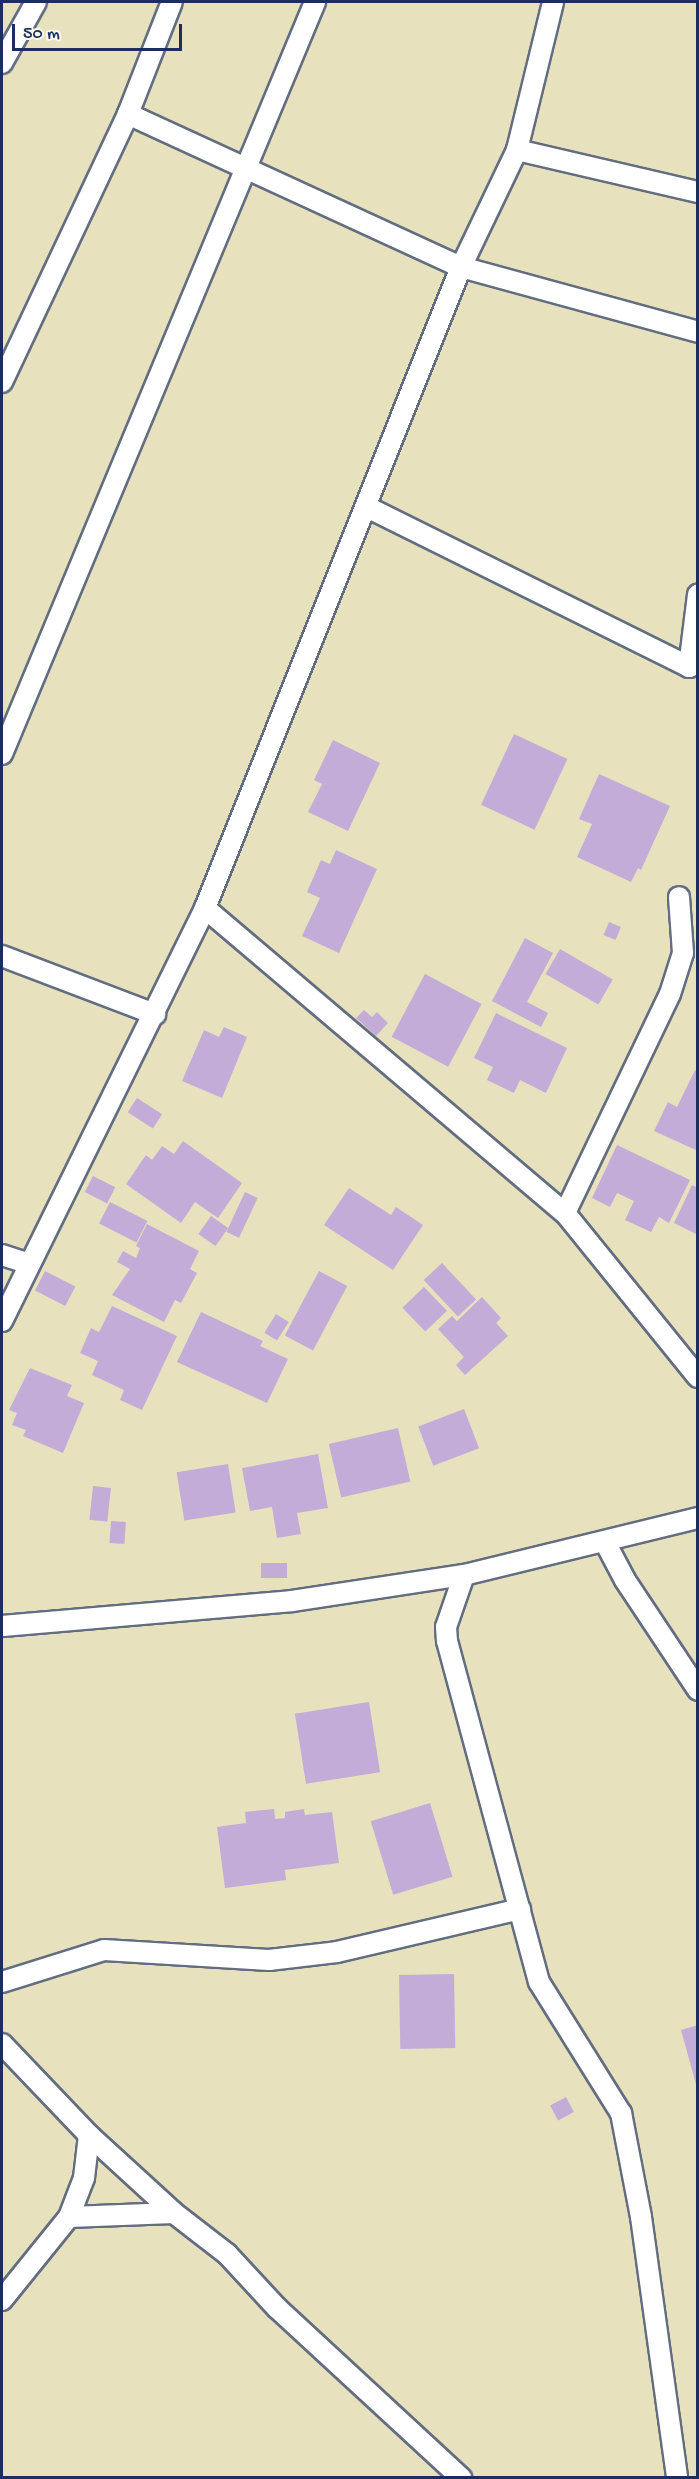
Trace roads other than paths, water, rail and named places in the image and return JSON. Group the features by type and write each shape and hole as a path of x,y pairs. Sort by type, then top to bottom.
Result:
{"street":[{"path":"2,63 36,2"},
{"path":"2,382 6,356 128,114 172,2"},
{"path":"2,754 315,2"},
{"path":"2,1321 155,1014 205,908 461,267 517,150 553,2"},
{"path":"128,114 244,170 461,267 698,332"},
{"path":"517,150 698,192"},
{"path":"367,507 693,668 698,595"},
{"path":"565,1213 670,994 683,953 679,897"},
{"path":"205,908 565,1213 698,1377"},
{"path":"2,956 155,1014"},
{"path":"2,1255 30,1264"},
{"path":"2,1626 292,1601 464,1575 698,1518"},
{"path":"604,1542 625,1580 698,1690"},
{"path":"464,1575 446,1627 447,1641 539,1982 621,2113 641,2217 677,2478"},
{"path":"2,1982 104,1950 269,1960 337,1952 520,1909"},
{"path":"2,2044 89,2135 174,2213 226,2254 278,2308 461,2478"},
{"path":"2,2300 69,2217 84,2178 89,2135"},
{"path":"69,2217 174,2213"}]}
